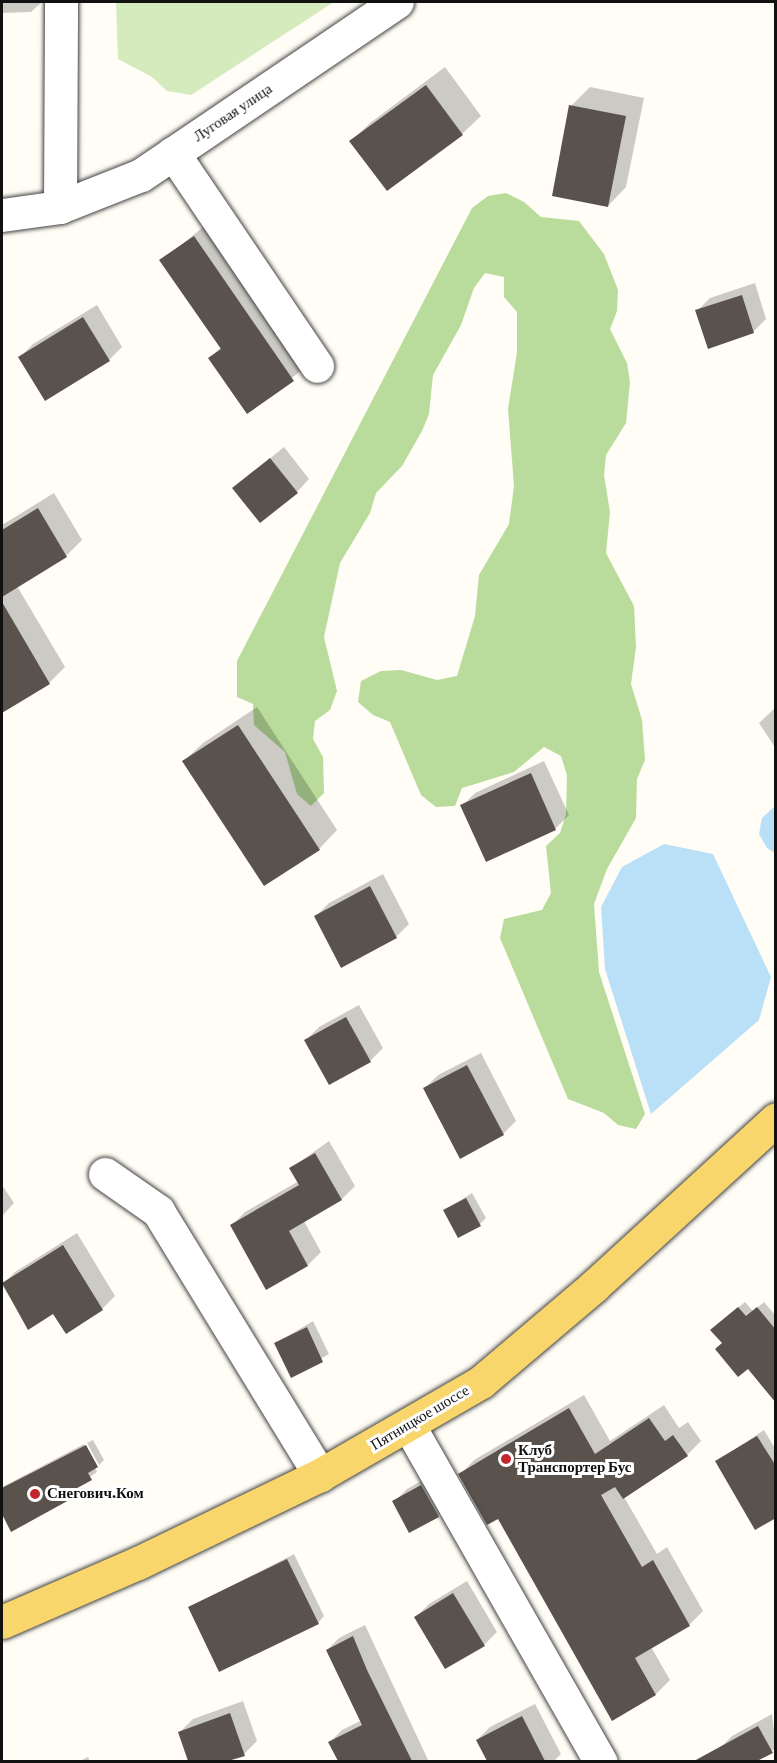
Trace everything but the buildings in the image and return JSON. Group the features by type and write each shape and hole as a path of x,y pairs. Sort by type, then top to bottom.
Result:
{"main road":[{"name":"Пятницкое шоссе","path":"2,1623 138,1563 320,1475 409,1426 481,1382 594,1286 776,1119"}],"street":[{"path":"60,207 61,2"},
{"name":"Луговая улица","path":"2,215 60,207 141,175 397,2"},
{"path":"173,153 317,366"},
{"path":"105,1174 158,1210 320,1475"},
{"path":"409,1426 601,1761"}],"green space":[{"path":"116,2 334,2 191,95 167,91 152,77 118,59"},
{"path":"506,193 524,202 541,217 579,221 604,254 618,290 617,311 610,329 627,363 630,382 626,423 606,455 604,475 610,512 606,553 634,606 636,647 631,684 642,720 645,760 637,779 636,818 607,869 594,904 599,972 645,1114 636,1129 618,1125 604,1113 568,1099 500,938 504,919 542,910 551,893 546,846 560,833 566,814 567,775 561,756 544,747 514,772 462,788 455,806 436,807 421,795 390,722 373,715 358,702 361,681 381,671 401,670 437,680 457,676 475,616 479,575 509,524 514,486 508,409 517,352 517,312 504,297 504,277 485,273 474,288 461,325 433,375 429,414 422,431 402,466 376,493 370,513 340,563 324,637 337,691 330,710 315,721 313,739 323,757 324,793 311,806 297,794 285,752 254,725 253,704 237,697 237,661 472,208 488,196"}],"water":[{"path":"775,806 775,853 767,848 759,834 762,818"},
{"path":"664,844 713,854 771,977 759,1020 651,1114 605,969 601,907 622,867"}],"place":[{"name":"Клуб Транспортер Бус","path":"506,1459"},
{"name":"Снегович.Ком","path":"35,1494"}]}
